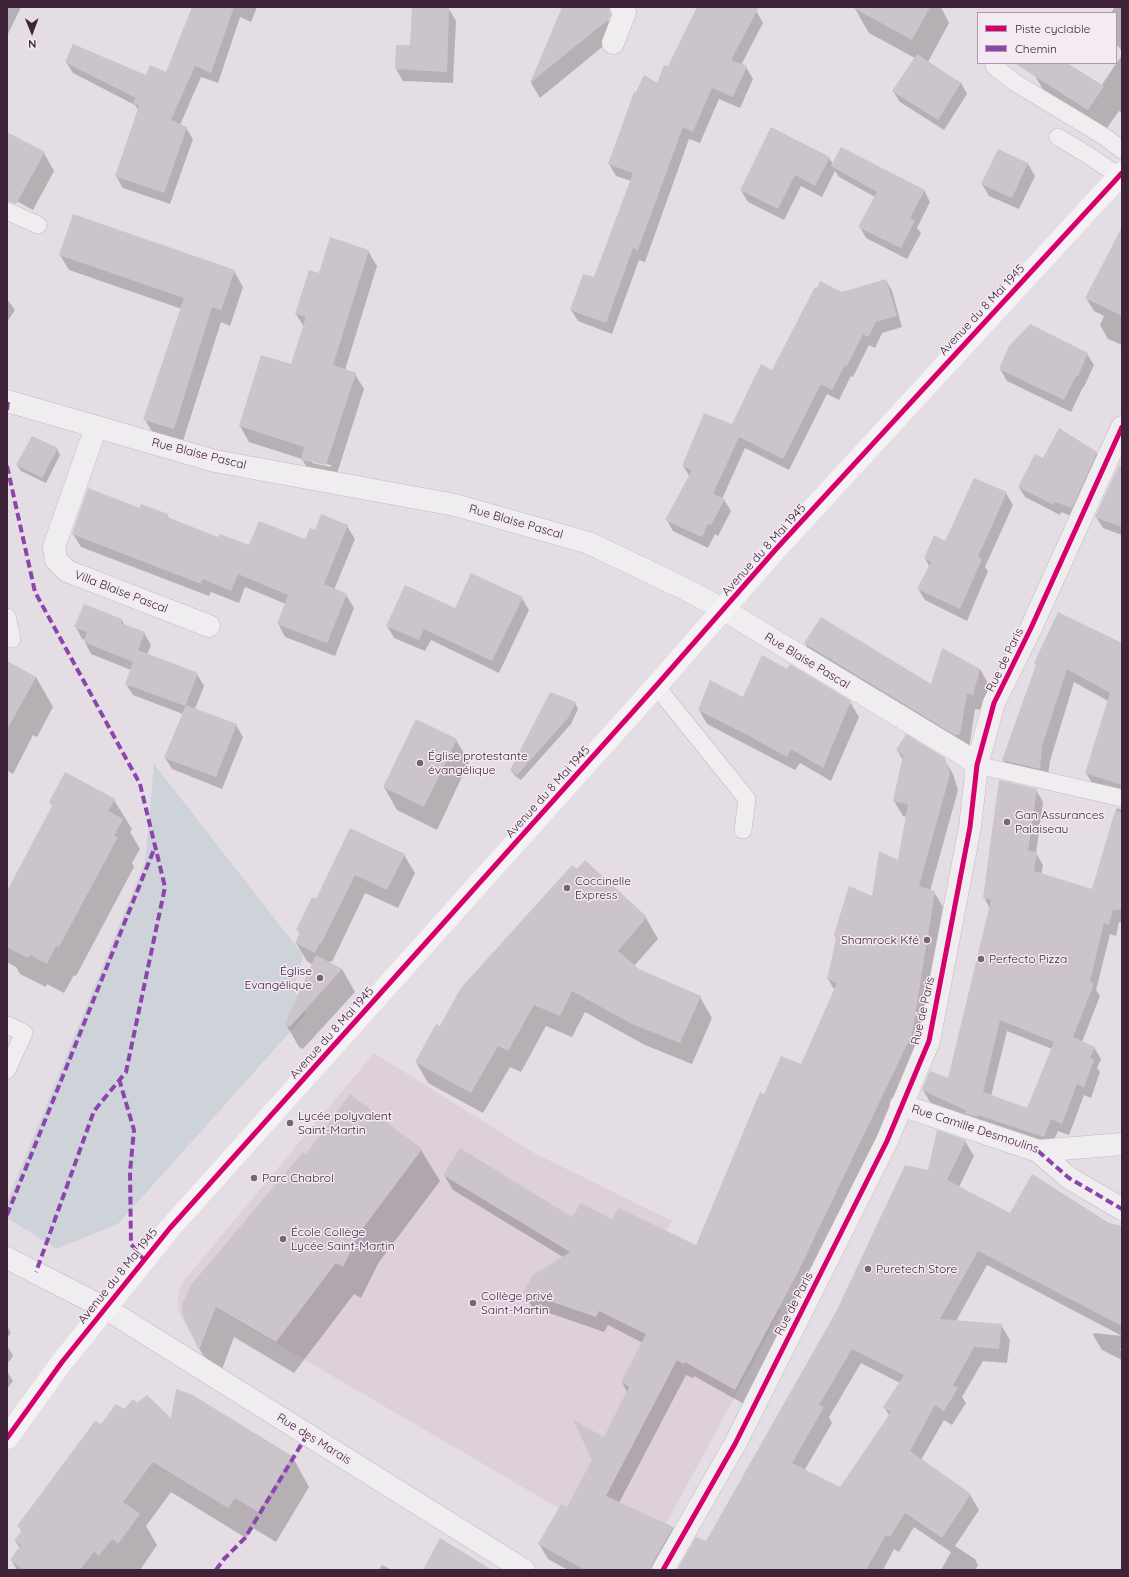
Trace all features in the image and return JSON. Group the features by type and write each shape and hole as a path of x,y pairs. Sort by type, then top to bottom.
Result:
{"main road":[{"name":"Avenue du 8 Mai 1945","path":"7,1438 62,1362 170,1228 724,610 777,548 1121,174"}],"street":[{"path":"612,43 625,12 622,7"},
{"name":"Rue Blaise Pascal","path":"8,401 215,461 455,505 589,543 687,590 724,610 964,755 977,765"},
{"name":"Villa Blaise Pascal","path":"96,427 54,547 56,560 67,571 209,626"},
{"name":"Rue de Paris","path":"663,1570 735,1444 887,1141 929,1041 970,827 977,765 994,703 1031,628 1122,427"},
{"name":"Rue Camille Desmoulins","path":"901,1105 1038,1151 1122,1144"},
{"path":"1038,1151 1068,1178 1122,1209"},
{"name":"Rue des Marais","path":"7,1258 105,1308 524,1570"}],"lane":[{"path":"994,66 1014,82 1105,137 1122,150"},
{"path":"1058,137 1121,174"},
{"path":"7,211 38,225"},
{"path":"7,617 12,639"},
{"path":"656,686 747,799 743,830"},
{"path":"977,765 1122,798"},
{"path":"7,1025 24,1032 7,1070"}],"shaded area":[{"path":"154,764 303,955 294,989 306,1014 119,1223 57,1249 7,1218 7,1202 145,862"},
{"name":"Collège privé Saint-Martin","path":"374,1053 534,1153 672,1221 658,1248 782,1310 654,1546 586,1524 216,1308 202,1344 189,1331 179,1312 178,1299 181,1284"}],"building":[{"path":"192,7 234,7 211,73 195,66 171,120 187,127 164,193 115,176 139,106 133,103 136,98 65,62 73,44 146,75 150,65 166,72"},
{"path":"412,7 449,8 447,72 395,69 396,45 410,45"},
{"path":"562,7 609,7 611,14 609,19 530,83"},
{"path":"697,7 759,7 731,60 747,66 733,97 712,88 693,132 683,127 638,250 633,248 606,323 570,310 583,274 594,277 633,173 608,164 634,92 636,92 644,75 657,83 664,65 668,66"},
{"path":"852,7 930,7 912,40"},
{"path":"917,54 961,83 938,120 892,91"},
{"path":"1016,64 1069,64 1104,86 1088,110"},
{"path":"771,127 830,157 815,186 795,175 778,209 740,190"},
{"path":"7,132 45,152 16,204 7,201"},
{"path":"841,147 925,190 910,218 915,221 901,248 858,227 877,192 831,166"},
{"path":"998,149 1028,163 1012,198 981,184"},
{"path":"73,214 235,270 221,310 212,307 174,429 143,420 184,298 59,255"},
{"path":"1122,227 1122,316 1085,298"},
{"path":"330,237 369,250 333,365 356,373 326,465 301,460 304,447 239,426 261,355 291,364 306,317 295,314 309,270 319,273"},
{"path":"886,279 897,316 876,322 868,337 863,334 847,366 845,365 832,390 821,384 783,459 739,437 713,494 725,499 711,525 708,524 702,537 665,520 692,470 682,466 704,413 732,424 761,364 772,370 815,287 817,288 820,281 842,292"},
{"path":"1030,324 1088,353 1078,376 1076,376 1064,400 999,369 1009,346"},
{"path":"1059,428 1097,452 1072,508 1055,502 1054,505 1018,487 1035,454 1043,458"},
{"path":"32,436 58,448 42,478 16,465"},
{"path":"1119,465 1122,467 1122,527 1095,517"},
{"path":"974,478 1007,492 978,557 982,559 960,609 917,589 931,562 924,558 934,535 945,541"},
{"path":"88,488 140,508 141,504 168,514 167,517 218,537 220,534 249,545 259,521 305,539 310,528 315,530 321,514 348,525 324,584 347,594 327,643 277,624 288,595 238,574 231,591 203,579 201,584 72,534"},
{"path":"471,573 523,597 492,661 424,629 419,640 386,626 405,585 455,608"},
{"path":"84,604 122,619 121,623 145,632 138,650 198,673 185,706 125,684 133,662 84,642 87,632 74,627"},
{"path":"1058,612 1122,643 1122,785 1085,773 1110,693 1067,669 1042,746 1040,769 1002,760 1036,665 1034,663"},
{"path":"821,617 931,684 942,648 980,669 973,695 967,694 960,734 955,735 804,643"},
{"path":"762,655 787,669 790,664 851,701 823,768 791,749 787,757 698,710 710,680 743,697"},
{"path":"7,661 36,677 7,730"},
{"path":"550,692 576,702 568,718 517,775 510,770"},
{"path":"186,705 237,724 216,777 164,758"},
{"name":"Église protestante évangélique","path":"416,719 457,739 424,807 383,787"},
{"path":"906,734 945,758 950,774 919,886 935,891 912,1034 798,1272 735,1390 685,1362 684,1364 677,1360 606,1496 673,1527 652,1564 651,1570 585,1570 538,1544 561,1504 567,1507 592,1460 573,1420 604,1437 629,1387 621,1382 646,1334 599,1311 596,1317 523,1292 533,1275 570,1252 443,1175 460,1148 572,1217 581,1203 612,1219 619,1208 696,1245 760,1092 764,1094 781,1056 801,1064 837,983 827,979 836,939 834,934 849,886 872,896 879,851 898,860 908,804 893,801 903,755 896,750"},
{"path":"65,772 115,799 108,811 123,819 114,836 118,837 59,947 56,946 47,964 30,955 28,958 7,947 7,891 53,804 49,802"},
{"path":"999,780 1037,789 1028,851 1037,852 1034,871 1092,889 1115,811 1122,812 1122,910 1113,910 1109,925 1104,923 1090,981 1094,984 1073,1037 1095,1047 1090,1058 1094,1060 1084,1087 1077,1084 1062,1124 1051,1119 1044,1137 978,1115 977,1117 964,1113 967,1111 922,1090 930,1071 948,1078 991,900 983,898","holes":["1000,1020 1054,1042 1027,1108 983,1092"]},
{"path":"350,828 405,854 387,890 355,875 321,944 320,943 315,953 295,943 300,932 296,930 312,897 316,899"},
{"path":"585,860 647,917 618,951 639,969 701,996 680,1043 632,1024 572,991 560,1016 534,1005 508,1051 498,1046 471,1093 415,1062 436,1024 440,1026 460,989 572,865 577,869"},
{"name":"Église Evangélique","path":"316,955 342,969 290,1027 285,1024"},
{"path":"350,1094 422,1149 361,1231 343,1267 336,1263 276,1342 216,1307 199,1350 182,1311 183,1302 191,1285 303,1152 306,1154"},
{"path":"937,1130 966,1140 947,1180 1010,1213 1032,1174 1109,1223 1122,1226 1122,1326 978,1251 940,1319 1002,1324 999,1349 974,1347 953,1385 958,1388 944,1411 935,1405 910,1451 971,1494 942,1538 905,1513 890,1537 886,1535 866,1570 677,1570 696,1537 706,1541 837,1310 905,1165 928,1170","holes":["852,1349 904,1375 883,1407 891,1412 840,1487 792,1463 824,1407 819,1405"]},
{"path":"176,1389 191,1394 292,1456 258,1512 235,1498 228,1508 153,1462 123,1502 140,1514 118,1544 112,1539 99,1556 94,1552 80,1570 24,1570 10,1560 21,1545 14,1541 22,1530 17,1526 95,1421 101,1424 116,1404 124,1409 133,1399 137,1403 147,1395 171,1418"},
{"path":"440,1538 492,1570 423,1570"}],"marked path":[{"path":"7,410 8,401"},
{"path":"7,466 35,592 140,784 165,887 126,1072 94,1111 36,1272"},
{"path":"7,1215 155,847"},
{"path":"119,1079 134,1130 130,1172 131,1244 144,1260"},
{"path":"1038,1151 1069,1178 1122,1209"},
{"path":"216,1570 224,1559 245,1538 307,1435"}],"cycle path":[{"path":"7,1438 62,1362 170,1228 656,686 777,548 1122,173"},
{"path":"663,1570 735,1444 887,1141 929,1041 970,827 977,765 994,703 1031,628 1122,427"}],"place":[{"name":"Église protestante évangélique","path":"420,763"},
{"name":"Gan Assurances Palaiseau","path":"1007,822"},
{"name":"Coccinelle Express","path":"567,888"},
{"name":"Shamrock Kfé","path":"927,940"},
{"name":"Perfecto Pizza","path":"981,959"},
{"name":"Église Evangélique","path":"320,978"},
{"name":"Lycée polyvalent Saint-Martin","path":"290,1123"},
{"name":"Parc Chabrol","path":"254,1178"},
{"name":"École Collège Lycée Saint-Martin","path":"283,1239"},
{"name":"Puretech Store","path":"868,1269"},
{"name":"Collège privé Saint-Martin","path":"473,1303"}]}
